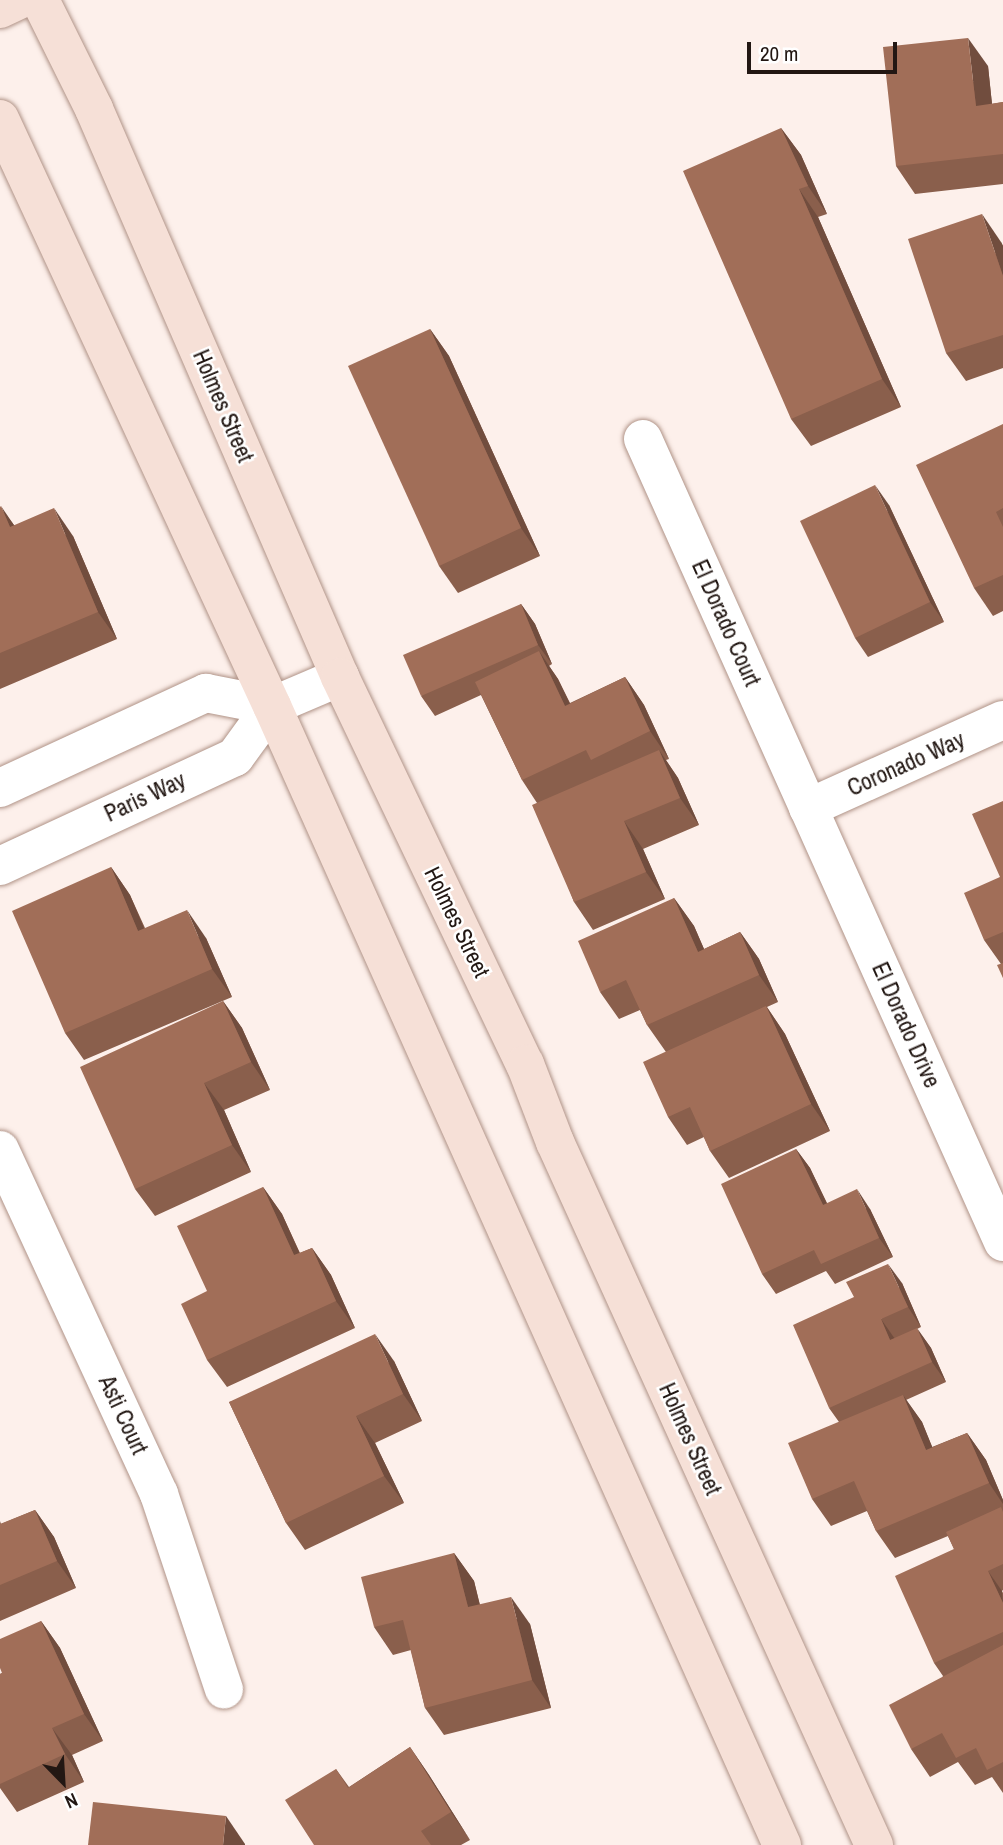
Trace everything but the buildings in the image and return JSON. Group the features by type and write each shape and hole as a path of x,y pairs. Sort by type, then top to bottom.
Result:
{"main road":[{"path":"0,9 19,0"},
{"name":"Holmes Street","path":"40,0 94,109 340,677 525,1064 561,1155 874,1845"},
{"path":"0,120 272,706 782,1845"}],"street":[{"name":"El Dorado Court","path":"643,439 808,808"},
{"path":"0,788 206,693 272,706 340,677"},
{"name":"Paris Way","path":"0,866 234,757 272,706"},
{"name":"Coronado Way","path":"808,808 1003,720"},
{"name":"El Dorado Drive","path":"808,808 1003,1242"},
{"name":"Asti Court","path":"0,1150 159,1494 224,1689"}]}
